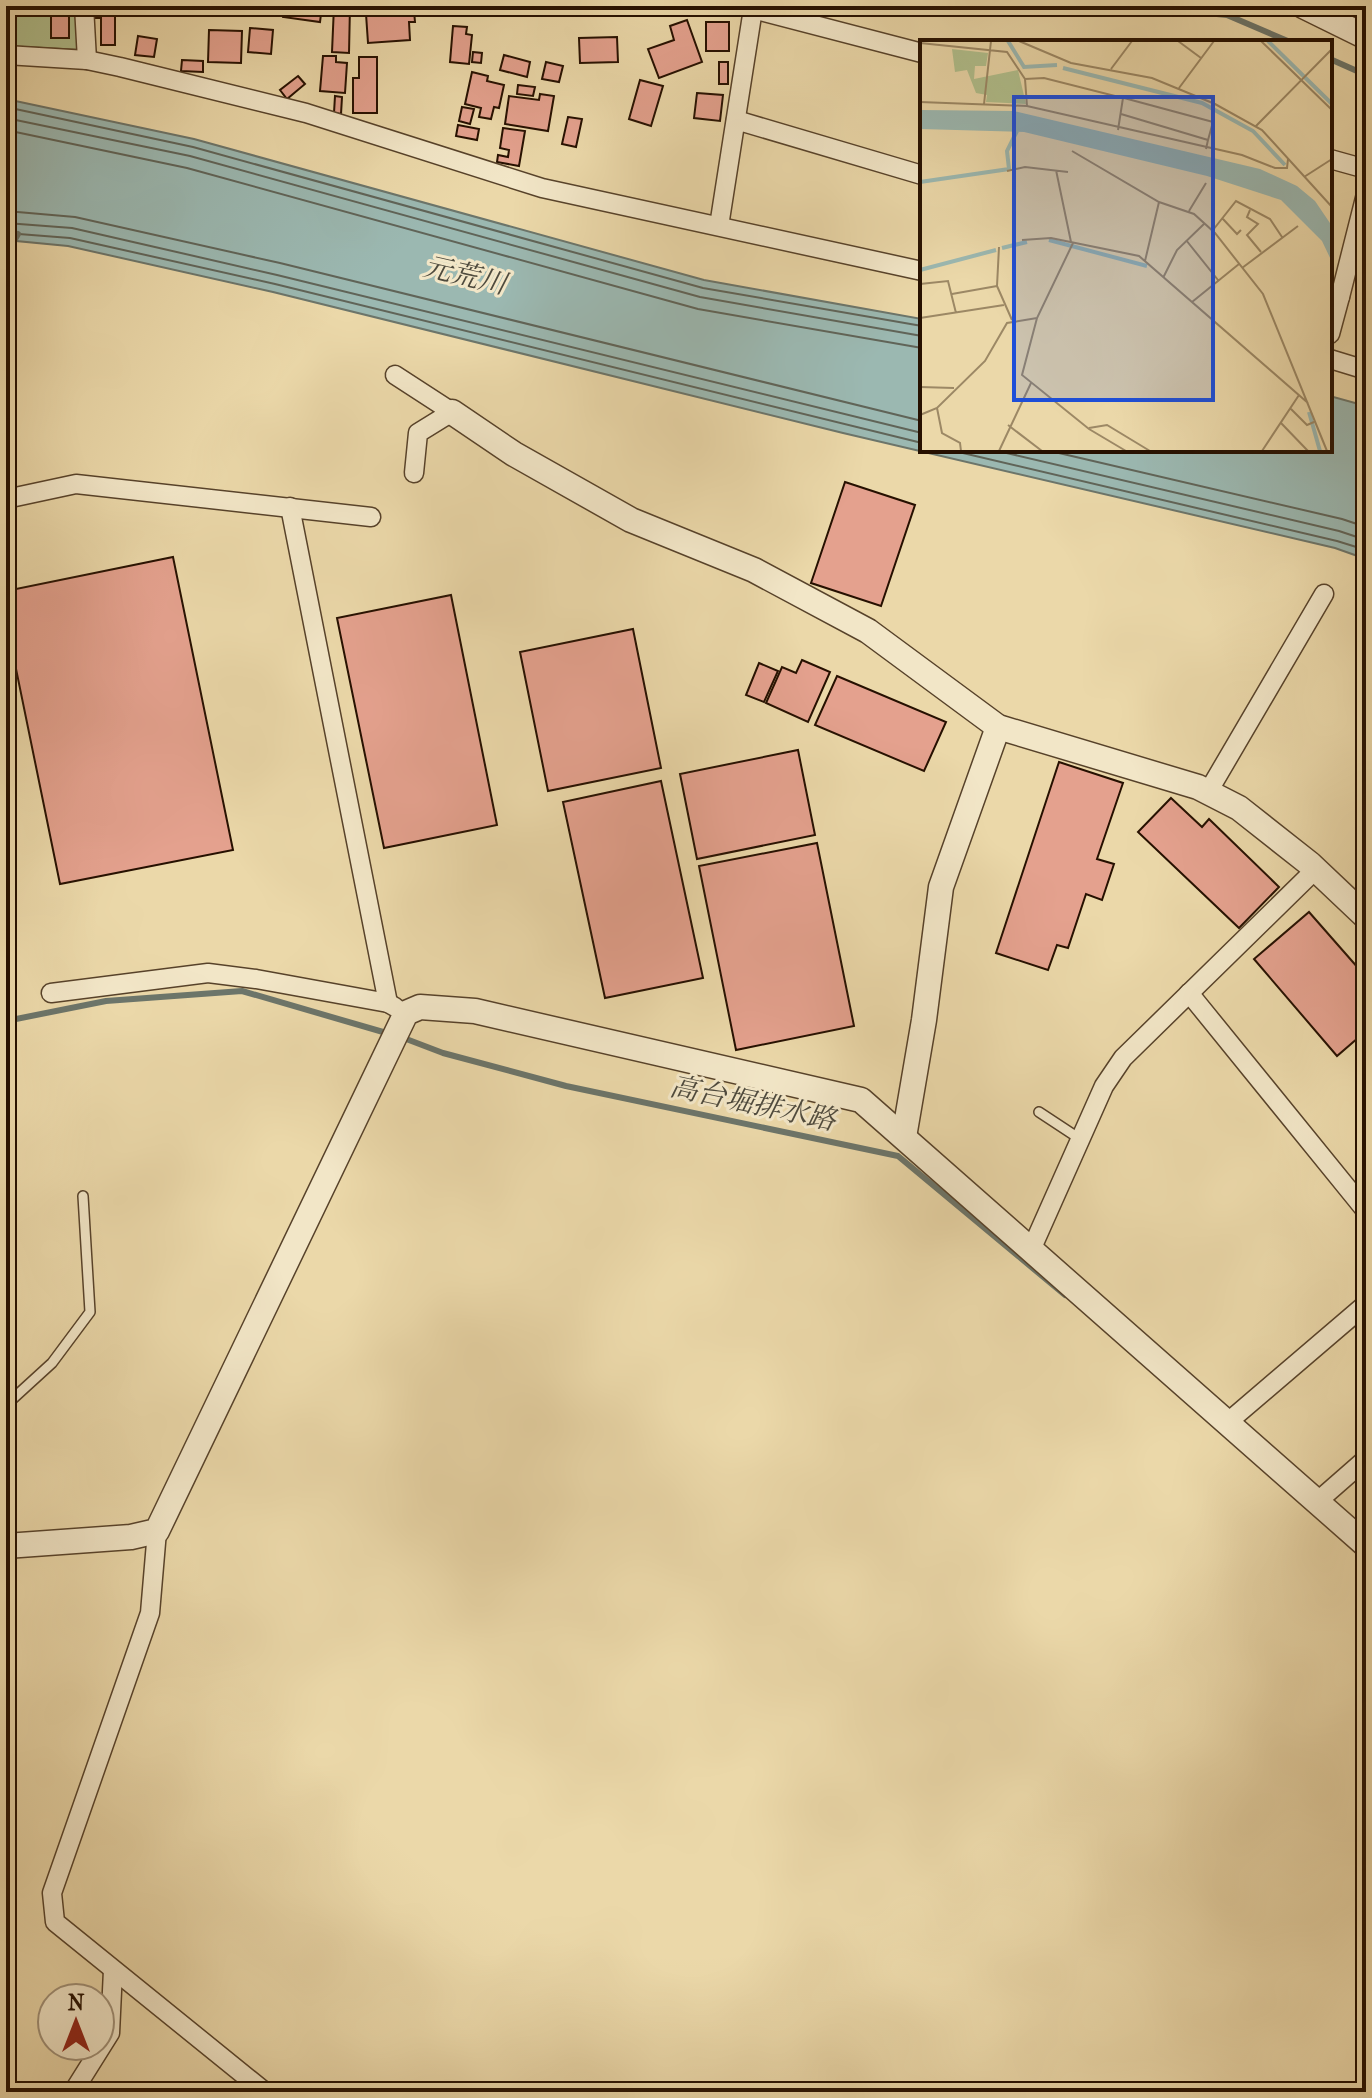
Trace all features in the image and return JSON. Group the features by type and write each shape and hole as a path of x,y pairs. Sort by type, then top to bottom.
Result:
{"street":[{"path":"84,6 87,60"},
{"path":"1303,6 1366,37"},
{"path":"719,226 736,120 747,8 920,52"},
{"path":"6,55 87,60 306,113 542,188 920,271"},
{"path":"736,120 920,174"},
{"path":"1332,160 1366,169"},
{"path":"1332,319 1335,296 1366,194"},
{"path":"1332,360 1366,370"},
{"path":"395,375 514,454 631,520 754,570 868,631 998,727 1198,787 1239,808 1316,869 1366,917"},
{"path":"414,473 418,433 452,412"},
{"path":"6,499 76,484 371,517"},
{"path":"265,2092 55,1922 52,1893 150,1613 157,1531 397,1008 290,507"},
{"path":"1208,792 1324,594"},
{"path":"904,1137 924,1020 941,887 998,727"},
{"path":"1031,1250 1104,1086 1123,1058 1316,869"},
{"path":"51,993 208,973 256,979 397,1008 475,1011 861,1100 1366,1545"},
{"path":"1189,993 1366,1211"},
{"path":"1228,1422 1366,1304"},
{"path":"1318,1501 1366,1459"},
{"path":"6,1546 131,1537 157,1531"},
{"path":"73,2092 110,2033 113,1970"}],"lane":[{"path":"1039,1112 1080,1139"},
{"path":"6,1405 52,1363 90,1312 83,1196"}],"green space":[{"path":"6,6 77,6 81,50 6,46"}],"water":[{"name":"元荒川","path":"6,99 194,139 704,280 920,319 920,451 273,292 68,246 6,240"},
{"path":"1332,397 1366,406 1366,559 1335,548 924,452 1332,452"}],"building":[{"path":"51,6 69,6 69,38 51,38"},
{"path":"284,6 322,6 320,22 283,17"},
{"path":"334,6 350,6 349,53 332,52"},
{"path":"95,9 115,9 115,45 101,45 101,18 95,18"},
{"path":"414,11 415,22 409,22 410,40 368,43 366,14"},
{"path":"687,20 702,62 659,78 648,49 674,40 670,26"},
{"path":"706,22 729,22 729,51 706,51"},
{"path":"453,26 467,27 466,34 472,35 469,64 450,62"},
{"path":"250,28 273,30 271,54 248,52"},
{"path":"209,30 242,31 241,63 208,62"},
{"path":"138,36 157,39 154,57 135,55"},
{"path":"617,37 618,62 580,63 579,38"},
{"path":"473,52 482,53 481,63 472,62"},
{"path":"504,55 530,62 527,77 500,70"},
{"path":"323,56 336,56 336,62 347,63 345,93 320,91"},
{"path":"359,57 377,57 377,113 353,113 353,78 359,78"},
{"path":"182,60 203,61 203,72 181,71"},
{"path":"546,62 563,66 559,82 542,79"},
{"path":"719,62 728,62 728,84 719,84"},
{"path":"472,72 488,76 487,81 504,85 499,108 494,107 491,119 479,117 481,108 465,104"},
{"path":"298,76 305,84 287,99 280,90"},
{"path":"640,80 663,86 651,126 629,119"},
{"path":"518,85 535,87 533,96 517,94"},
{"path":"697,93 723,95 720,121 694,118"},
{"path":"540,94 554,96 548,131 505,124 509,96 539,100"},
{"path":"335,96 342,97 341,114 334,113"},
{"path":"462,107 474,109 470,124 459,121"},
{"path":"568,117 582,119 576,147 562,144"},
{"path":"458,125 479,129 477,140 456,136"},
{"path":"503,128 525,131 519,166 497,162 498,155 508,157 509,150 500,148"},
{"path":"845,482 915,505 881,606 811,583"},
{"path":"173,557 233,850 60,884 6,620 6,591"},
{"path":"451,595 497,825 384,848 337,618"},
{"path":"633,629 661,768 548,791 520,652"},
{"path":"802,660 830,672 808,722 766,703 782,667 796,673"},
{"path":"759,663 778,671 764,702 746,695"},
{"path":"837,676 946,722 924,771 815,725"},
{"path":"798,750 815,835 697,859 680,774"},
{"path":"1059,762 1123,783 1097,859 1114,864 1102,900 1086,894 1068,948 1057,945 1048,970 996,953"},
{"path":"661,781 703,978 605,998 563,802"},
{"path":"1171,798 1202,827 1209,819 1279,887 1239,928 1138,832"},
{"path":"817,843 854,1026 736,1050 699,866"},
{"path":"1309,912 1366,977 1366,1031 1337,1056 1254,959"}],"waterway":[{"path":"1136,6 1227,15 1285,40"},
{"path":"1332,60 1366,75"},
{"path":"6,255 18,234"},
{"name":"高台堀排水路","path":"6,1021 106,1001 242,991 390,1034"},
{"name":"高台堀排水路","path":"401,1037 443,1053 566,1086 898,1156 1065,1295"}]}
